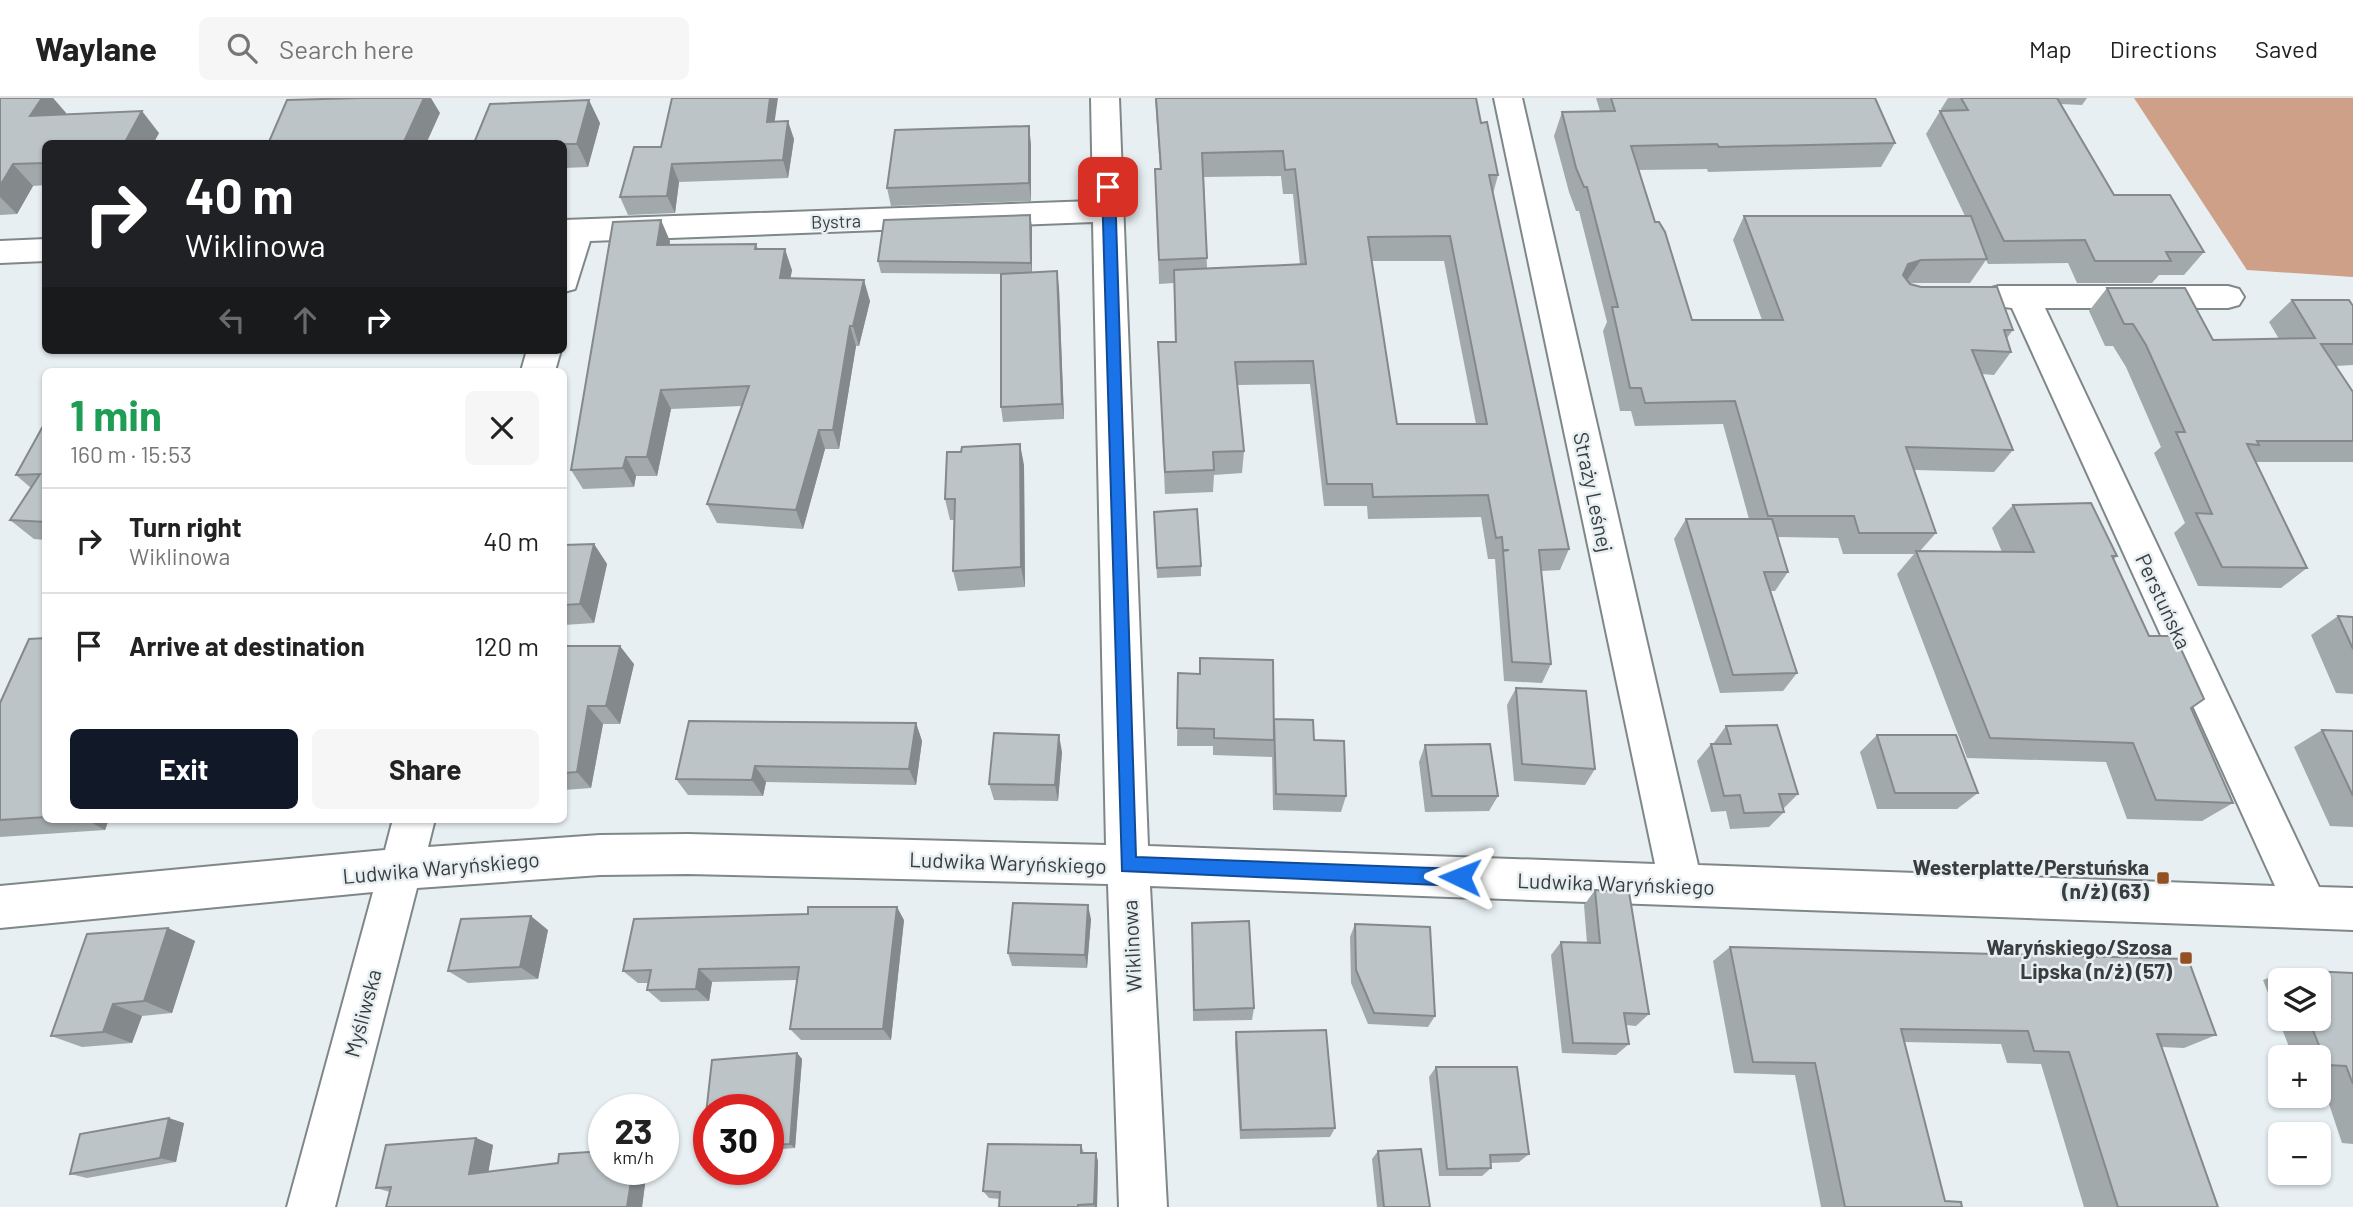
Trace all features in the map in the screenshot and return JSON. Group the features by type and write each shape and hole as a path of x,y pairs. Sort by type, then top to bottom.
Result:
{"street":[{"name":"Wiklinowa","path":"1105,98 1128,865 1143,1207"},
{"name":"Straży Leśnej","path":"1508,98 1681,886"},
{"name":"Bystra","path":"570,230 1109,211"},
{"path":"567,256 570,230"},
{"path":"0,252 42,250"},
{"path":"1971,297 2228,297"},
{"name":"Perstuńska","path":"2022,297 2306,906"},
{"name":"Myśliwska","path":"311,1207 413,823"},
{"name":"Ludwika Waryńskiego","path":"0,907 400,869 600,855 688,854 1128,865 2353,909"}],"shaded area":[{"path":"2134,98 2353,98 2353,277 2247,270"}],"building":[{"path":"0,98 42,98 30,116 142,111 126,140 42,140 42,163 13,164 0,186"},
{"path":"424,98 405,140 270,140 287,100"},
{"path":"672,98 770,98 767,122 788,121 783,160 672,164 667,196 620,197 634,147 661,147"},
{"path":"1156,98 1476,98 1481,123 1487,122 1498,175 1489,175 1569,549 1539,550 1551,664 1512,662 1503,551 1509,550 1503,550 1502,537 1496,538 1488,495 1373,497 1372,484 1327,484 1313,361 1235,362 1244,451 1213,452 1214,470 1165,472 1158,342 1176,342 1174,270 1306,264 1295,169 1285,170 1283,151 1202,153 1207,258 1159,260 1155,169 1161,169","holes":["1450,236 1487,424 1397,424 1368,237"]},
{"path":"1611,98 1875,98 1895,143 1631,146 1655,222 1659,222 1665,232 1692,320 1783,320 1744,216 1971,216 1987,259 1921,260 1908,264 1903,275 1910,284 1921,287 1997,287 2013,330 2004,330 2011,352 1972,350 2013,450 1906,447 1936,533 1859,533 1854,516 1768,516 1735,401 1645,403 1641,388 1630,388 1612,307 1618,307 1587,187 1584,187 1576,168 1562,112 1615,111"},
{"path":"1961,98 2057,98 2114,195 2170,195 2204,252 2166,252 2171,261 2095,261 2085,240 2004,241 1940,111 1968,110"},
{"path":"589,100 577,144 567,144 567,140 475,140 490,104"},
{"path":"1029,126 1029,183 887,188 895,130"},
{"path":"1030,215 1031,263 878,261 884,220"},
{"path":"661,220 657,245 756,244 755,249 785,249 780,278 864,280 853,326 850,326 833,430 819,430 796,510 707,504 749,386 661,390 647,457 626,457 623,468 571,470 613,222"},
{"path":"1057,271 1062,404 1001,407 1001,274"},
{"path":"2107,288 2185,288 2213,340 2315,338 2292,300 2349,300 2353,306 2353,344 2321,344 2353,392 2353,441 2257,441 2259,445 2247,444 2307,568 2222,567 2196,513 2212,514 2176,432 2185,432 2146,345 2133,324 2124,324"},
{"path":"42,428 42,522 10,520 40,474 16,475"},
{"path":"1020,444 1021,567 953,571 955,499 945,499 947,452 961,452 962,447"},
{"path":"2091,503 2117,556 2112,556 2149,636 2175,636 2204,699 2191,708 2233,803 2156,800 2133,743 1990,738 1916,551 2034,552 2013,505"},
{"path":"1197,509 1201,566 1157,568 1154,512"},
{"path":"1686,519 1772,519 1788,572 1764,572 1797,673 1733,675"},
{"path":"594,544 580,604 567,605 567,545"},
{"path":"2338,616 2353,617 2353,649"},
{"path":"42,638 42,817 0,820 0,703 29,639"},
{"path":"567,646 620,646 606,706 588,706 577,772 567,773"},
{"path":"1200,658 1273,660 1274,740 1214,738 1214,729 1177,728 1178,673 1200,674"},
{"path":"1516,688 1586,691 1595,769 1522,764"},
{"path":"1274,719 1313,720 1314,740 1344,741 1346,796 1276,794"},
{"path":"689,721 916,723 909,769 755,766 752,780 676,779"},
{"path":"1777,725 1798,794 1779,794 1784,812 1744,813 1740,795 1724,796 1711,744 1731,744 1726,726"},
{"path":"2322,730 2353,731 2353,796"},
{"path":"994,733 1059,735 1055,785 989,784"},
{"path":"1877,735 1956,735 1978,793 1895,793"},
{"path":"1490,744 1498,796 1432,796 1425,745"},
{"path":"1595,890 1629,892 1649,1014 1624,1013 1629,1044 1573,1043 1561,942 1600,943"},
{"path":"1013,903 1088,905 1085,955 1008,953"},
{"path":"808,907 897,907 883,1029 790,1029 799,967 699,969 696,989 647,990 651,970 623,971 634,919 808,914"},
{"path":"531,916 520,967 448,971 461,919"},
{"path":"1249,921 1254,1008 1194,1010 1192,923"},
{"path":"1355,924 1430,927 1435,1016 1374,1013 1356,970"},
{"path":"168,928 144,1001 113,1004 103,1032 51,1036 87,934"},
{"path":"1730,947 2188,959 2216,1035 2157,1034 2218,1207 2118,1207 2069,1052 2034,1051 2028,1031 1901,1029 1945,1201 1961,1202 1962,1207 1845,1207 1815,1063 1753,1062"},
{"path":"2331,972 2353,973 2353,1084 2346,1066 2331,1065 2331,1045 2319,1045 2313,1031 2331,1031"},
{"path":"1326,1030 1335,1128 1241,1130 1236,1032"},
{"path":"797,1053 790,1144 784,1144 784,1094 708,1094 712,1060"},
{"path":"1436,1067 1517,1067 1529,1154 1490,1155 1491,1168 1447,1169"},
{"path":"169,1118 160,1158 70,1174 80,1134"},
{"path":"476,1138 469,1174 558,1163 559,1154 588,1152 588,1185 630,1185 627,1207 386,1207 391,1187 376,1188 386,1145"},
{"path":"988,1144 1081,1145 1081,1153 1096,1153 1094,1204 1078,1207 999,1207 1000,1192 983,1191"},
{"path":"1421,1149 1430,1207 1384,1207 1378,1151"}],"place":[{"name":"Westerplatte/Perstuńska (n/ż) (63)","path":"2163,878"},
{"name":"Waryńskiego/Szosa Lipska (n/ż) (57)","path":"2186,958"}],"route":[{"path":"1108,187 1128,865 1460,877"}]}
